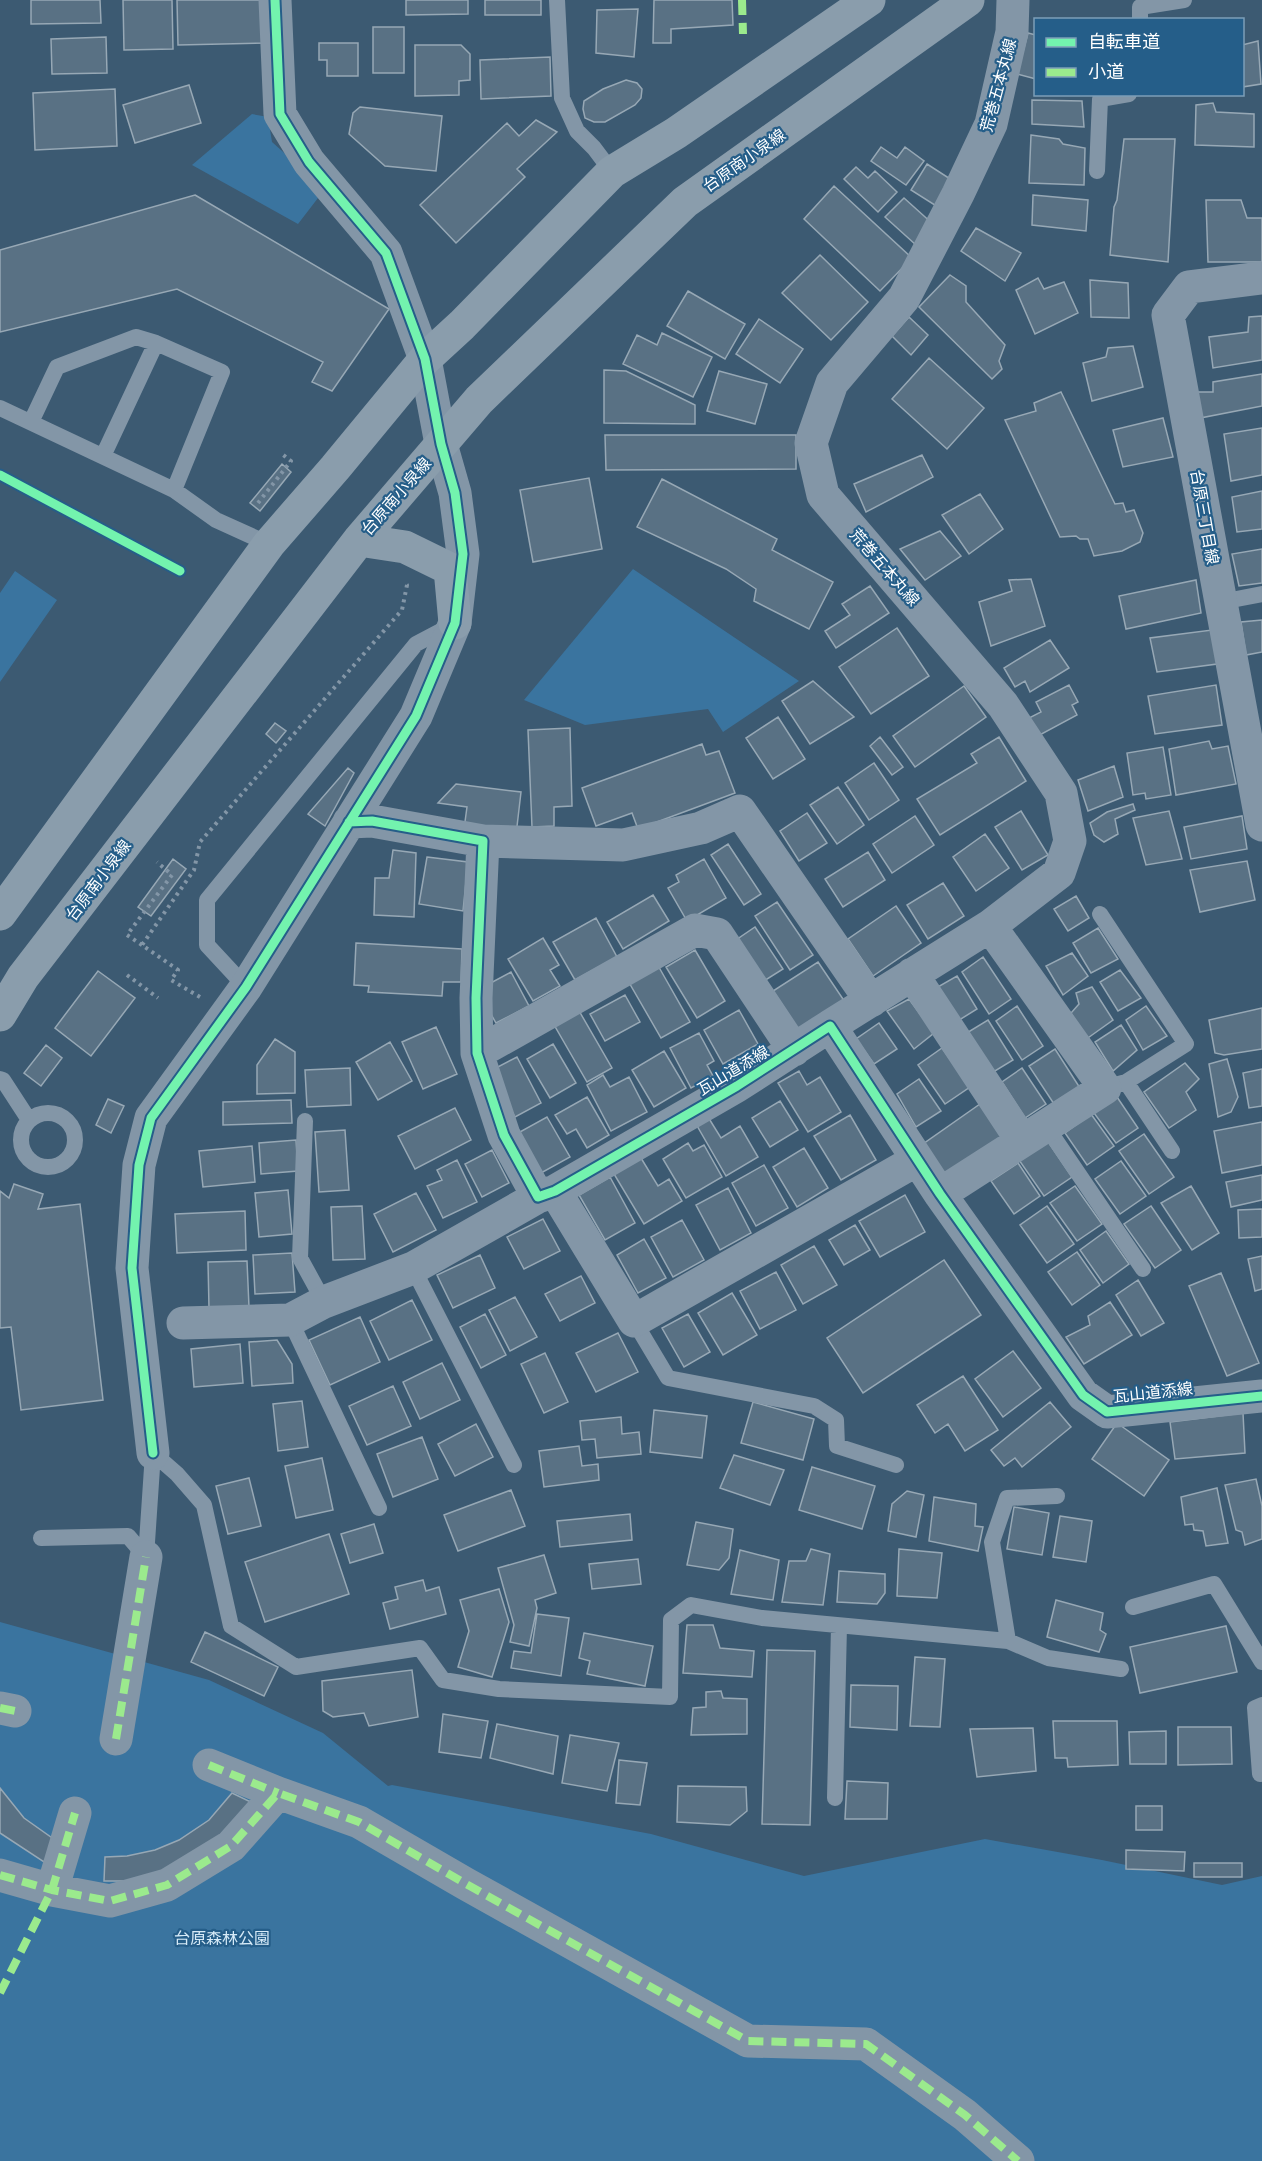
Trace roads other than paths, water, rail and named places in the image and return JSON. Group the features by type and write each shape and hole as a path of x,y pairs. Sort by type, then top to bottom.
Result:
{"street":[{"path":"153,1453 132,1268 139,1165 151,1118 246,987 416,716 455,623 463,554 455,493 441,444 425,358 386,253 309,162 280,114 275,0"},
{"path":"0,914 268,544 335,468 425,358 462,325 520,263 612,172 676,133 869,0"},
{"name":"台原南小泉線","path":"0,1016 12,987 359,540 479,400 684,202 968,0"},
{"name":"荒巻五本丸線","path":"830,1026 990,926 1059,873 1070,841 1061,793 1003,705 823,495 811,443 832,383 904,298 991,124 1012,32 1013,0"},
{"name":"台原三丁目線","path":"1262,278 1189,287 1168,315 1262,825"},
{"path":"359,540 405,547 450,568 455,623"},
{"path":"349,822 372,821 483,841 623,845 701,828 740,811 871,1000"},
{"path":"483,841 476,998 477,1053 504,1135 634,1321 917,1160"},
{"path":"940,1194 1115,1085 990,926"},
{"path":"477,1053 695,930 717,934 794,1050"},
{"path":"912,974 1034,1134"},
{"name":"瓦山道添線","path":"290,1320 324,1302 414,1268 737,1086 830,1026 940,1194 1083,1395 1107,1412 1262,1396"},
{"path":"183,1323 290,1320"},
{"path":"116,1739 146,1557"},
{"path":"208,1765 360,1822 466,1884 748,2041 866,2044 965,2115 1018,2161"},
{"path":"0,1875 52,1890 110,1901 167,1885 231,1846 278,1793"},
{"path":"52,1890 75,1813"}],"lane":[{"path":"556,0 562,98 577,131 594,148 612,172"},
{"path":"1140,18 1140,7 1184,0"},
{"path":"1097,171 1100,99 1117,96"},
{"path":"31,422 57,367 136,337 156,343 222,372 174,490"},
{"path":"103,456 156,343"},
{"path":"0,408 174,490 216,520 268,544"},
{"path":"1221,602 1262,594"},
{"path":"246,987 207,945 207,900 416,644 455,623"},
{"path":"1100,914 1186,1044 1115,1085 1172,1151"},
{"path":"0,1078 29,1120"},
{"path":"304,1121 300,1258 324,1302"},
{"path":"1034,1134 1143,1269"},
{"path":"414,1268 514,1465"},
{"path":"290,1320 379,1508"},
{"path":"634,1321 668,1378 814,1406 836,1420 837,1446 896,1465"},
{"path":"146,1557 153,1453"},
{"path":"153,1453 177,1474 204,1505 231,1626 296,1667 420,1648 443,1680 499,1689 670,1697 671,1620 691,1605 762,1618 1008,1641 1048,1658 1121,1669"},
{"path":"1008,1641 992,1542 1006,1498 1057,1496"},
{"path":"41,1538 128,1536 146,1557"},
{"path":"1132,1607 1214,1584 1262,1662"},
{"path":"835,1798 839,1626"},
{"path":"1260,1774 1255,1708 1262,1705"}],"park label":[{"name":"台原森林公園","path":"222,1938"}]}
